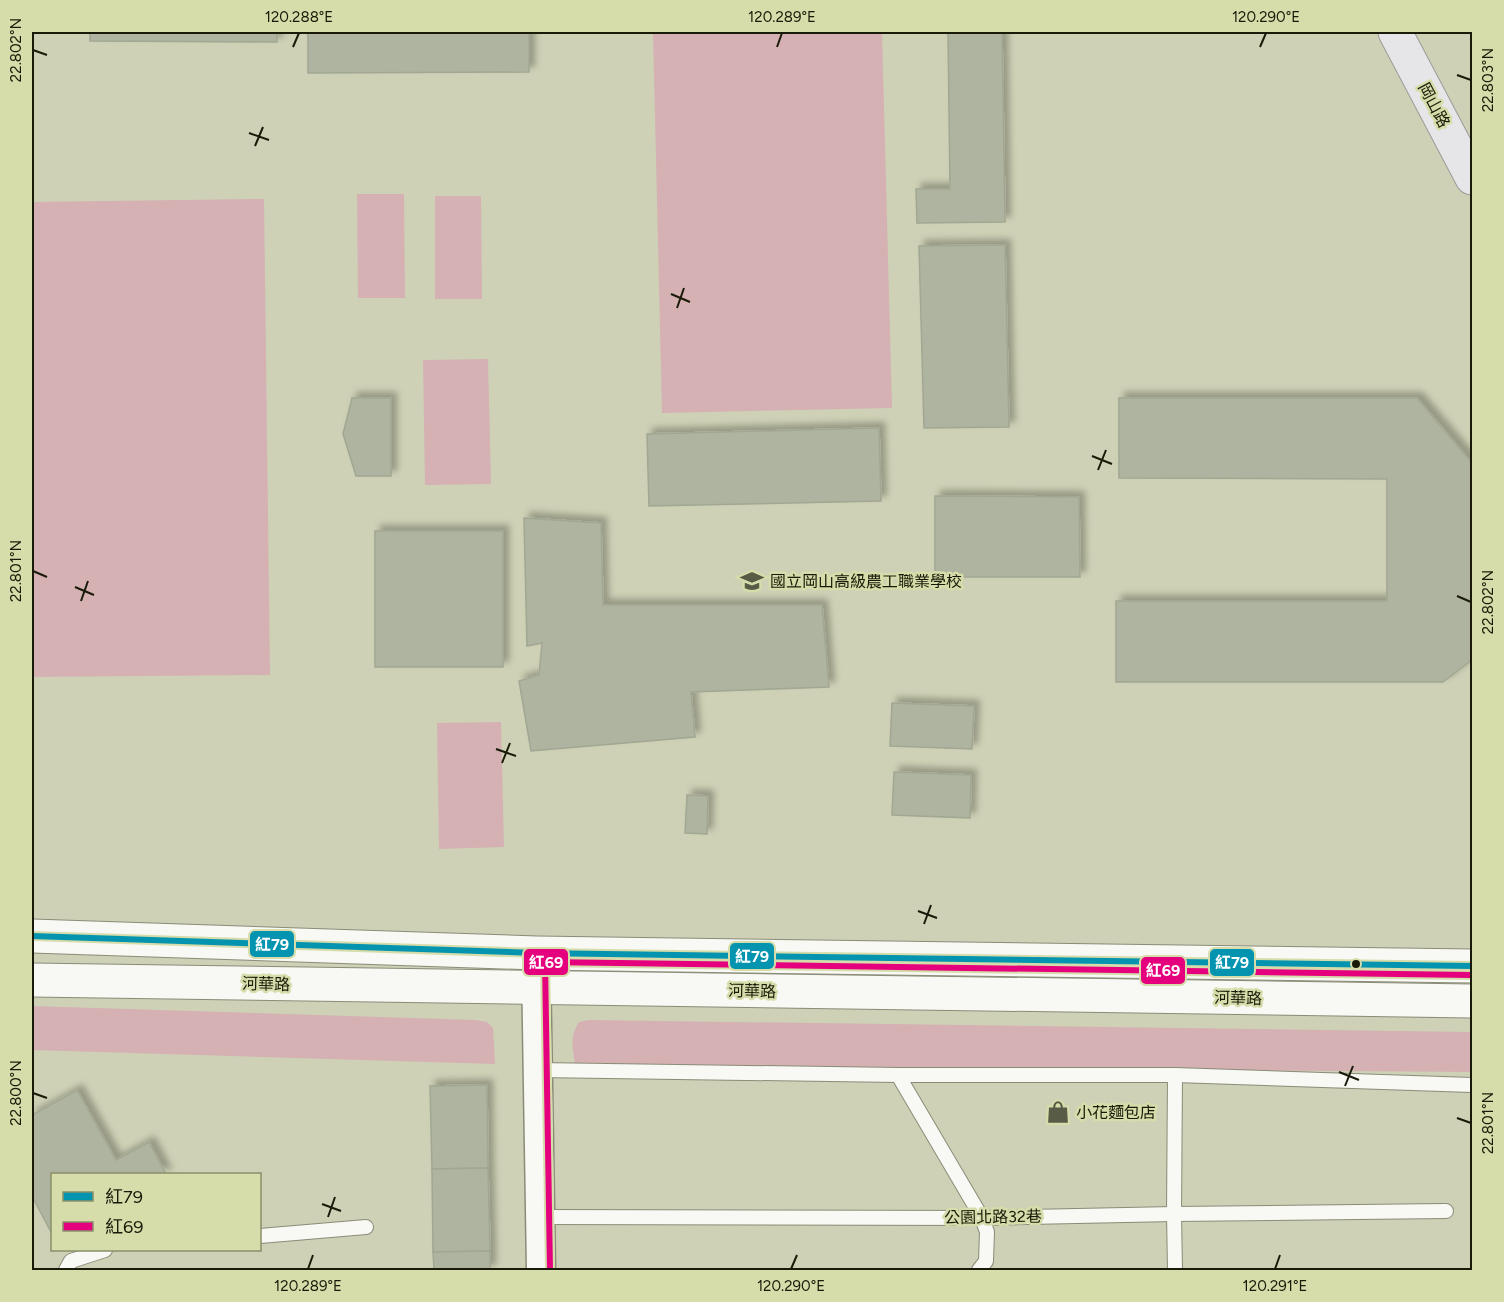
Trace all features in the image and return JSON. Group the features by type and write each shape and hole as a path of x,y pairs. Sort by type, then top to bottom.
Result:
{"main road":[{"name":"岡山路","path":"1395,32 1473,178"}],"street":[{"path":"32,936 536,953 1473,966"},
{"path":"536,953 541,1270"},
{"name":"河華路","path":"32,980 1473,1001"}],"lane":[{"path":"537,1070 898,1075 1175,1075 1473,1084"},
{"path":"898,1075 982,1218 987,1232 986,1261 979,1270"},
{"path":"1175,1075 1175,1270"},
{"name":"公園北路32巷","path":"540,1217 982,1218 1446,1211"},
{"path":"261,1236 366,1227"},
{"path":"66,1270 71,1261 102,1251"}],"shaded area":[{"path":"653,32 882,32 892,408 662,413"},
{"path":"357,194 404,194 405,298 358,298"},
{"path":"435,196 481,196 482,299 435,299"},
{"path":"264,199 270,675 32,677 32,202"},
{"path":"488,359 491,484 425,485 423,360"},
{"path":"501,722 504,847 439,849 437,723"},
{"path":"32,1006 475,1020 487,1022 493,1028 495,1064 32,1050"},
{"path":"589,1020 1472,1032 1472,1072 575,1065 572,1043 574,1033 579,1022"}],"building":[{"path":"90,32 277,32 277,42 90,41"},
{"path":"308,32 529,32 529,72 308,73"},
{"path":"948,32 1002,32 1005,222 917,223 916,189 950,189"},
{"path":"1005,245 1009,427 924,428 919,246"},
{"path":"352,398 391,398 391,476 356,476 343,434"},
{"path":"1119,398 1417,398 1472,463 1472,660 1443,682 1116,682 1116,601 1387,601 1387,479 1119,478"},
{"path":"879,428 881,501 649,506 647,434"},
{"path":"935,496 1079,497 1080,577 935,577"},
{"path":"524,518 601,523 603,605 822,605 829,687 691,692 695,737 531,751 519,681 539,675 542,643 527,646"},
{"path":"375,531 503,531 503,667 375,667"},
{"path":"892,703 974,706 972,749 890,746"},
{"path":"894,772 971,775 970,818 892,815"},
{"path":"687,795 708,796 707,834 685,833"},
{"path":"487,1085 488,1168 432,1169 430,1086"},
{"path":"77,1090 116,1160 149,1142 165,1173 51,1173 51,1232 32,1196 32,1115"},
{"path":"488,1168 490,1251 433,1252 432,1169"},
{"path":"490,1251 490,1270 434,1270 433,1252"}],"transit line":[{"name":"紅79","path":"32,936 536,953 1472,966"},
{"name":"紅69","path":"550,1270 545,962 1472,975"}],"place":[{"name":"國立岡山高級農工職業學校","path":"752,581"},
{"name":"小花麵包店","path":"1058,1112"}]}
